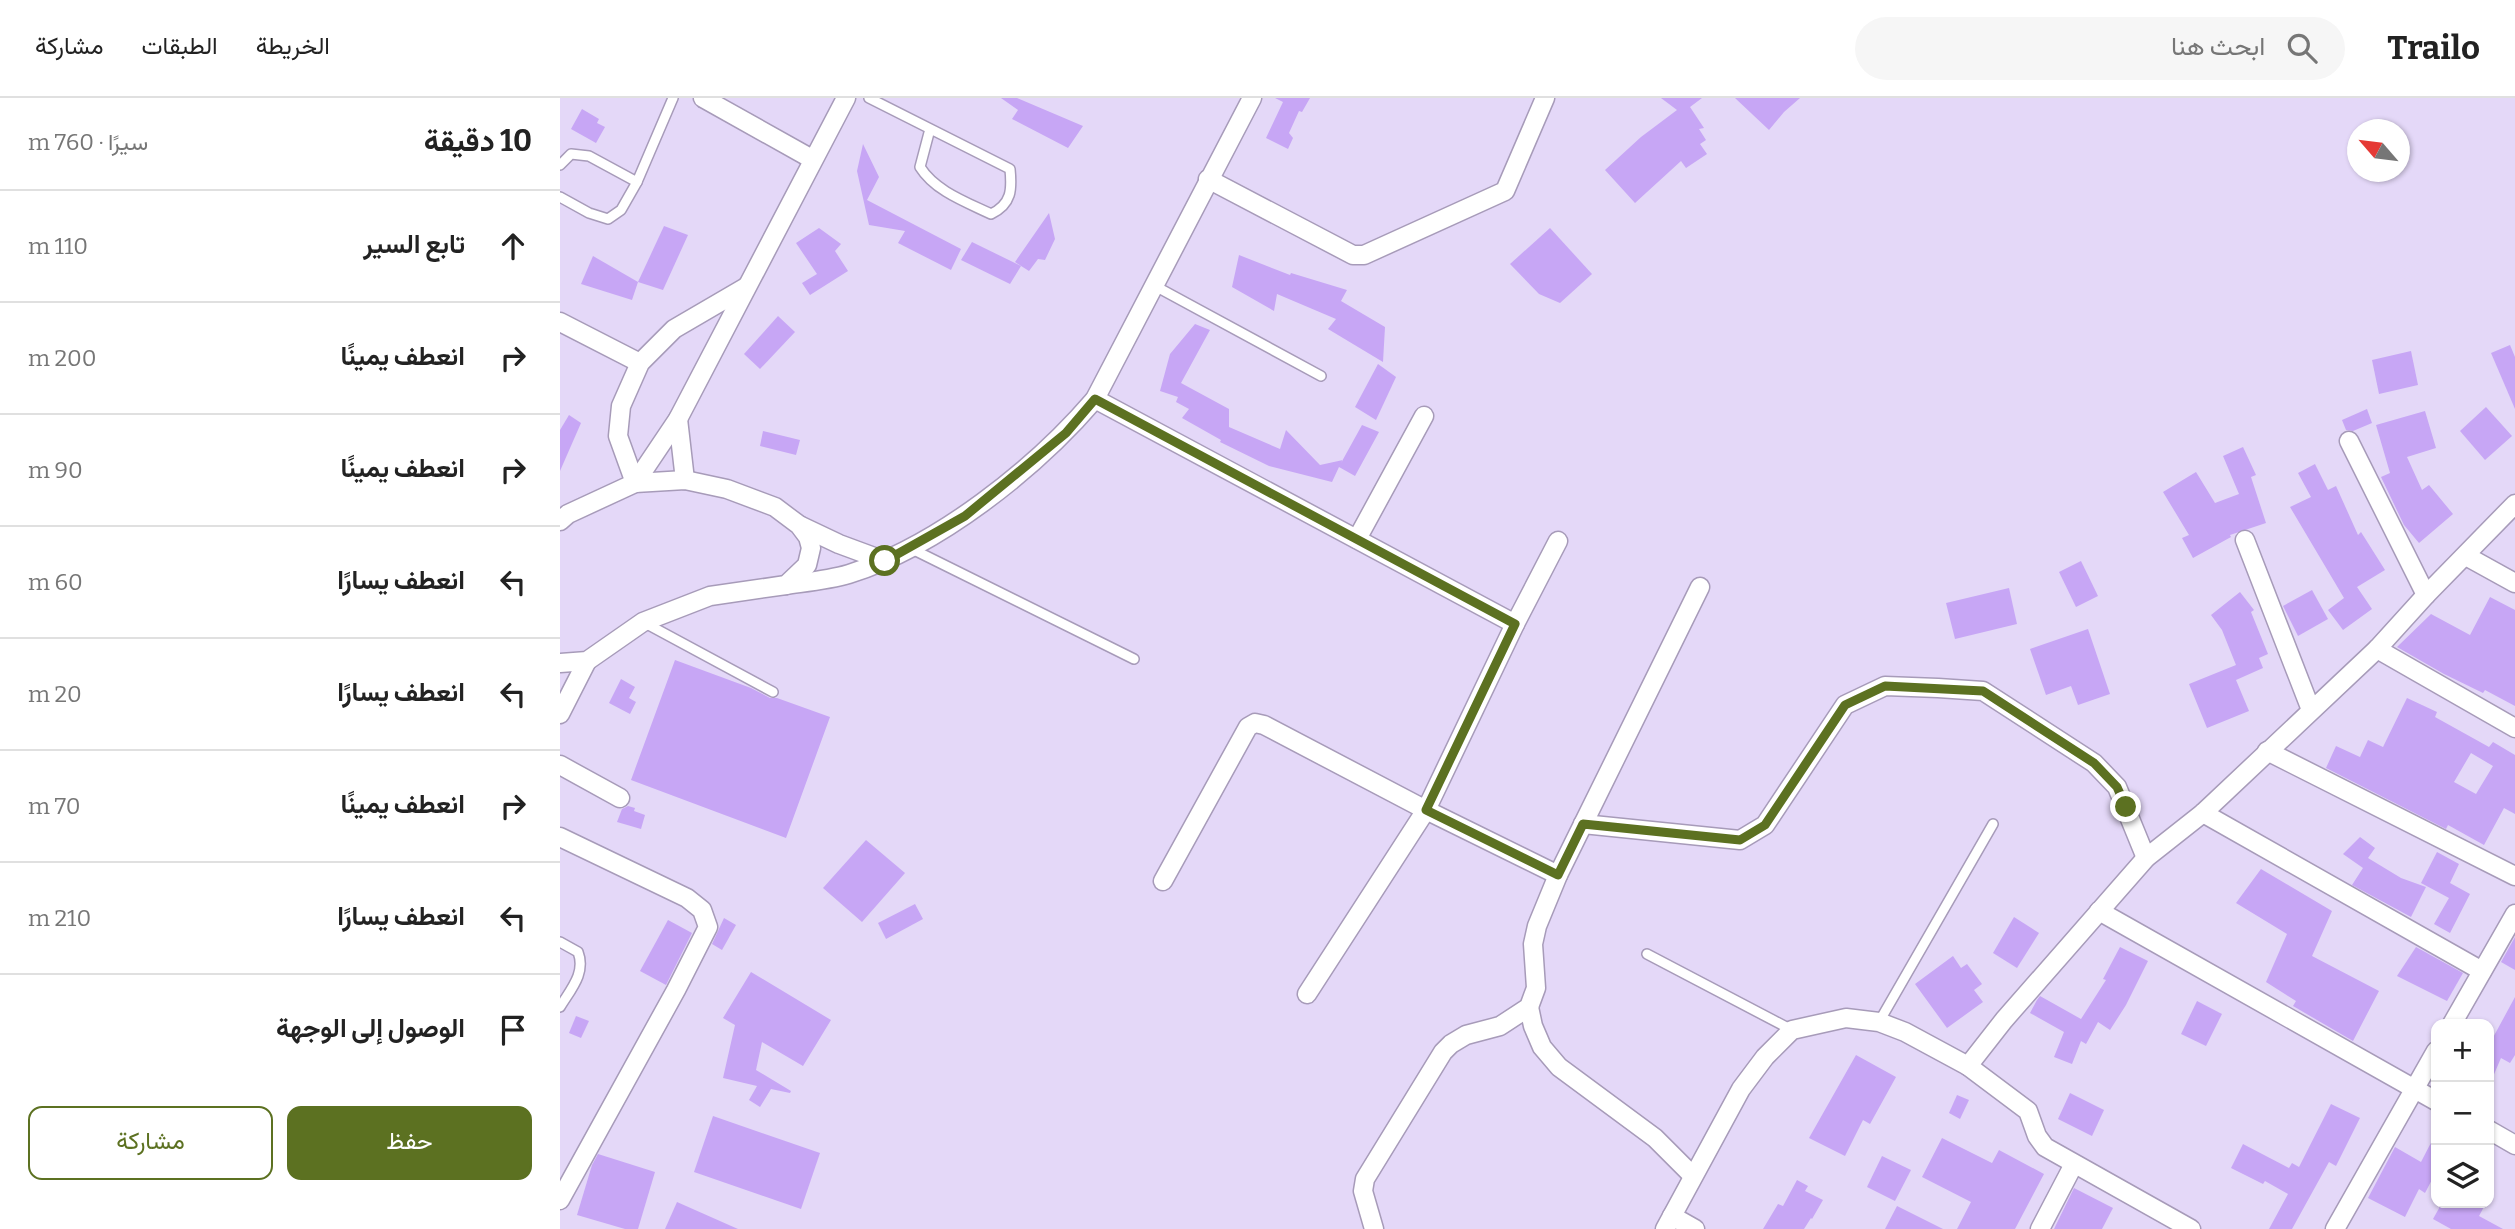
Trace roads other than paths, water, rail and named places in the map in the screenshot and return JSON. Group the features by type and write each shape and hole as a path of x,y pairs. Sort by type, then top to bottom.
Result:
{"street":[{"path":"703,98 812,159"},
{"path":"635,483 678,419 846,98"},
{"path":"560,713 587,661 643,622 710,596 848,574 885,561 965,516 1066,433 1095,399 1252,98"},
{"path":"1208,179 1353,255 1364,255 1505,191 1545,98"},
{"path":"635,483 618,436 621,406 640,363 674,329 746,287"},
{"path":"560,322 640,363"},
{"path":"1095,399 1515,624"},
{"path":"1357,539 1424,416"},
{"path":"678,419 685,480"},
{"path":"2349,441 2426,595"},
{"path":"563,515 635,483 685,480 727,489 775,507 800,525 839,544 885,561"},
{"path":"1968,1066 2004,1020 2146,858 2203,813 2377,649 2515,504"},
{"path":"786,585 807,565 811,548 800,525"},
{"path":"2245,540 2311,710"},
{"path":"1307,994 1426,810 1558,541"},
{"path":"2466,556 2515,583"},
{"path":"1693,1176 1655,1138 1559,1068 1542,1048 1529,1007 1536,988 1532,944 1537,926 1558,875 1700,587"},
{"path":"2377,649 2515,728"},
{"path":"560,663 587,661"},
{"path":"1583,824 1740,840 1765,825 1845,705 1885,686 1938,688 1983,691 2094,763 2117,787 2146,858"},
{"path":"1163,881 1248,727 1255,723 1264,725 1558,875"},
{"path":"2267,751 2515,876"},
{"path":"560,765 620,798"},
{"path":"2203,813 2482,971"},
{"path":"560,836 687,898 702,910 708,927 677,990 560,1200"},
{"path":"2099,911 2431,1098"},
{"path":"2455,1019 2515,914"},
{"path":"1374,1229 1363,1191 1365,1179 1443,1052 1466,1035 1500,1026 1529,1007"},
{"path":"1695,1229 1668,1223 1741,1089 1765,1057 1792,1030 1846,1018 1879,1022 1905,1032 1968,1066 2028,1111 2037,1136 2045,1147 2191,1229"},
{"path":"2334,1229 2431,1059"},
{"path":"2494,1133 2515,1144"},
{"path":"2040,1229 2074,1164"}],"lane":[{"path":"560,197 608,219 621,210 637,182 673,98"},
{"path":"869,98 1010,169 1012,190 1002,209 991,214 928,180 920,167 930,129"},
{"path":"560,165 571,153 589,156 637,182"},
{"path":"1155,286 1321,376"},
{"path":"909,547 1134,659"},
{"path":"643,622 773,692"},
{"path":"1879,1022 1993,824"},
{"path":"560,942 578,951 582,962 579,976 560,1007"},
{"path":"1647,954 1792,1030"}]}
